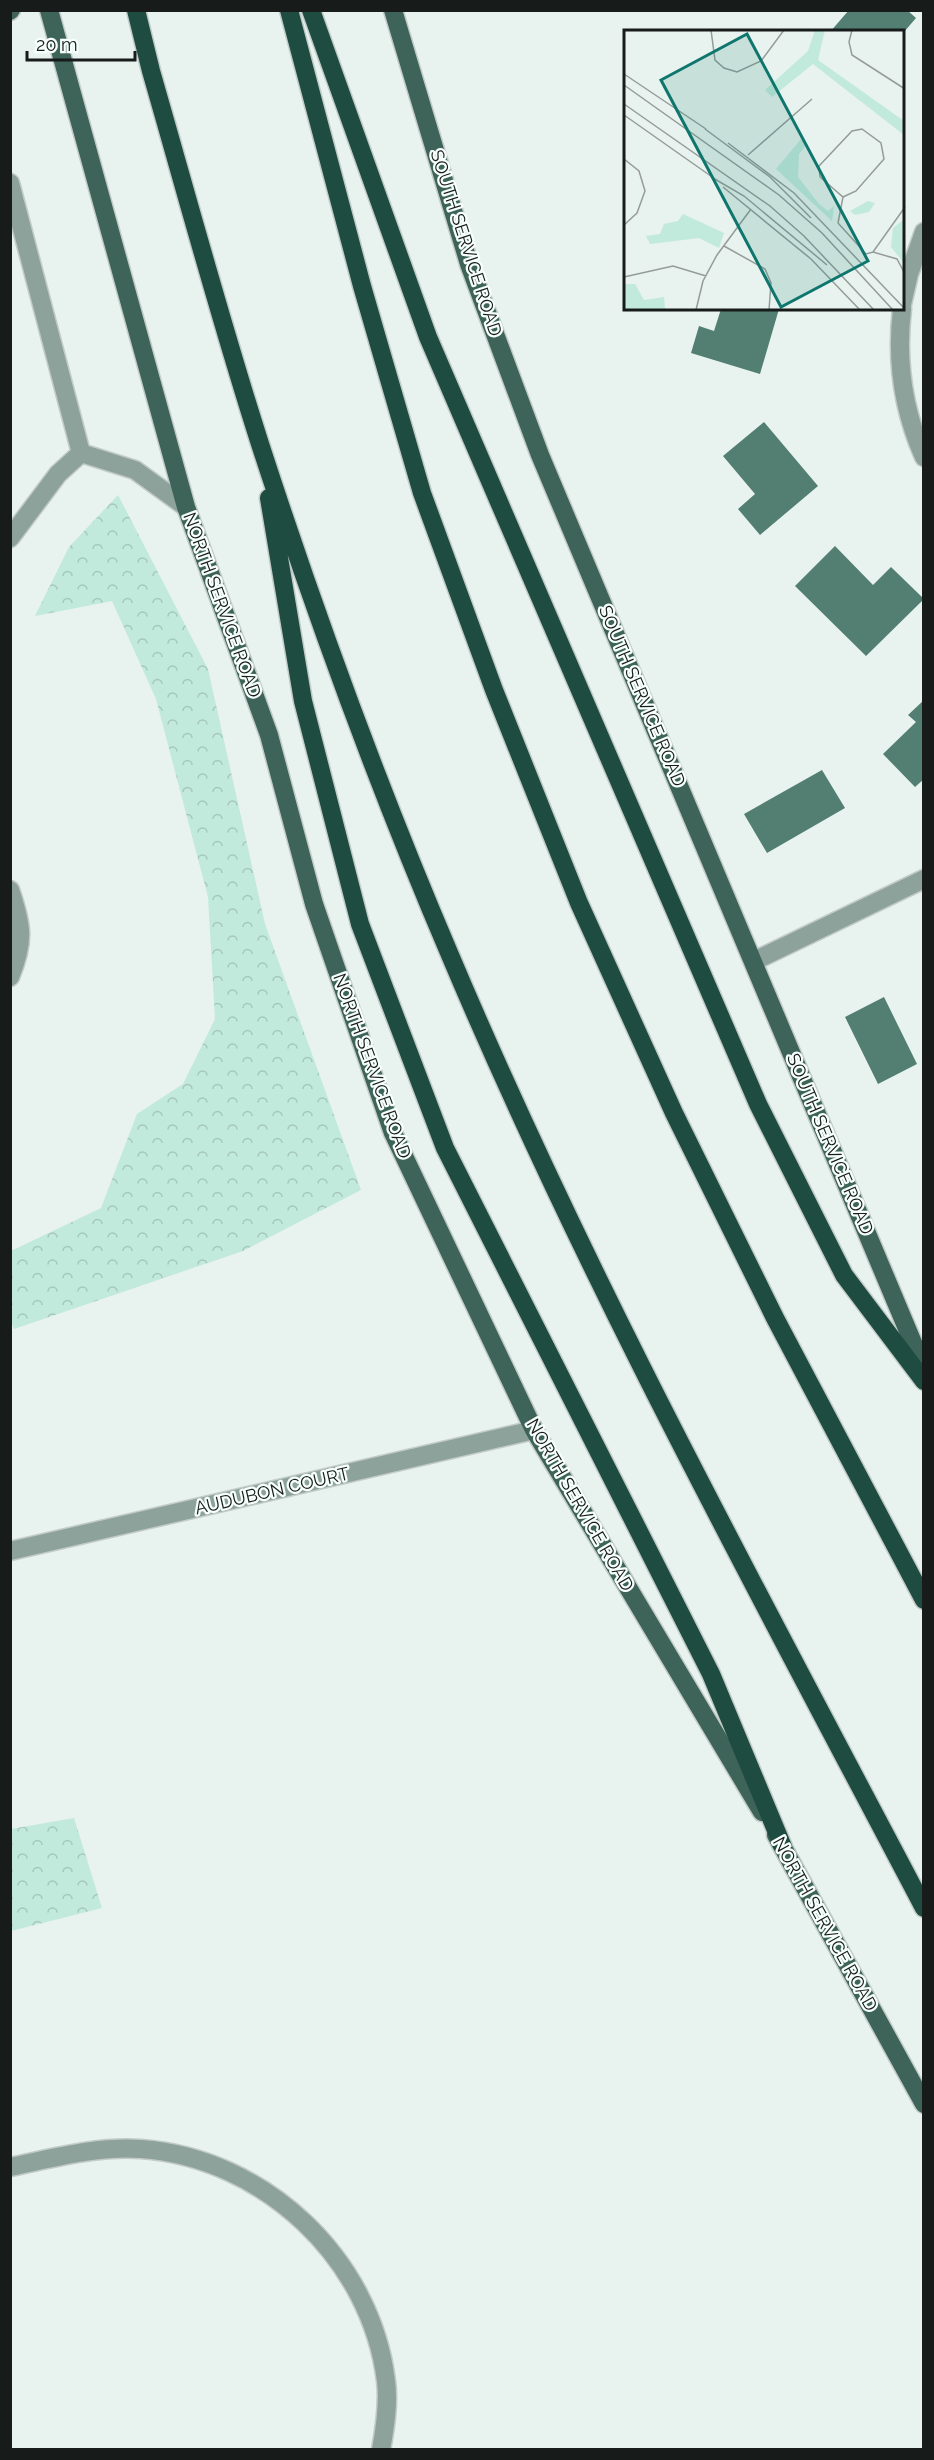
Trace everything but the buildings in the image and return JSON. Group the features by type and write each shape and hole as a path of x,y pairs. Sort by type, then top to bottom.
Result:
{"highway":[{"path":"136,10 150,71 260,443 340,681 450,955 539,1156 650,1386 924,1908"},
{"path":"288,10 362,286 422,493 494,690 579,903 674,1113 775,1318 924,1600"},
{"path":"311,10 428,337 758,1104 844,1275 924,1381"},
{"path":"260,443 303,701 360,924 445,1148 711,1674 783,1847"}],"main road":[{"name":"NORTH SERVICE ROAD","path":"49,10 186,507 269,735 314,904 393,1133 534,1430 783,1847 924,2104"},
{"name":"SOUTH SERVICE ROAD","path":"393,10 469,264 540,455 924,1370"}],"street":[{"path":"10,183 81,453"},
{"path":"904,299 909,274 924,232"},
{"path":"902,310 900,359 903,388 909,416 924,457"},
{"path":"81,453 135,470 186,507"},
{"path":"10,538 58,474 81,453"},
{"path":"754,961 924,879"},
{"path":"10,890 22,925 16,963 10,977"},
{"name":"AUDUBON COURT","path":"10,1551 534,1430"},
{"path":"10,2167 90,2150 144,2149 199,2160 251,2182 275,2197 317,2234 335,2255 351,2278 374,2329 387,2384 381,2450"}],"green space":[{"path":"118,495 208,669 265,924 361,1190 243,1251 14,1329 10,1319 11,1251 101,1208 137,1114 183,1084 215,1019 208,897 156,699 112,601 35,616 69,547"},
{"path":"74,1818 102,1908 11,1931 11,1829"}]}
